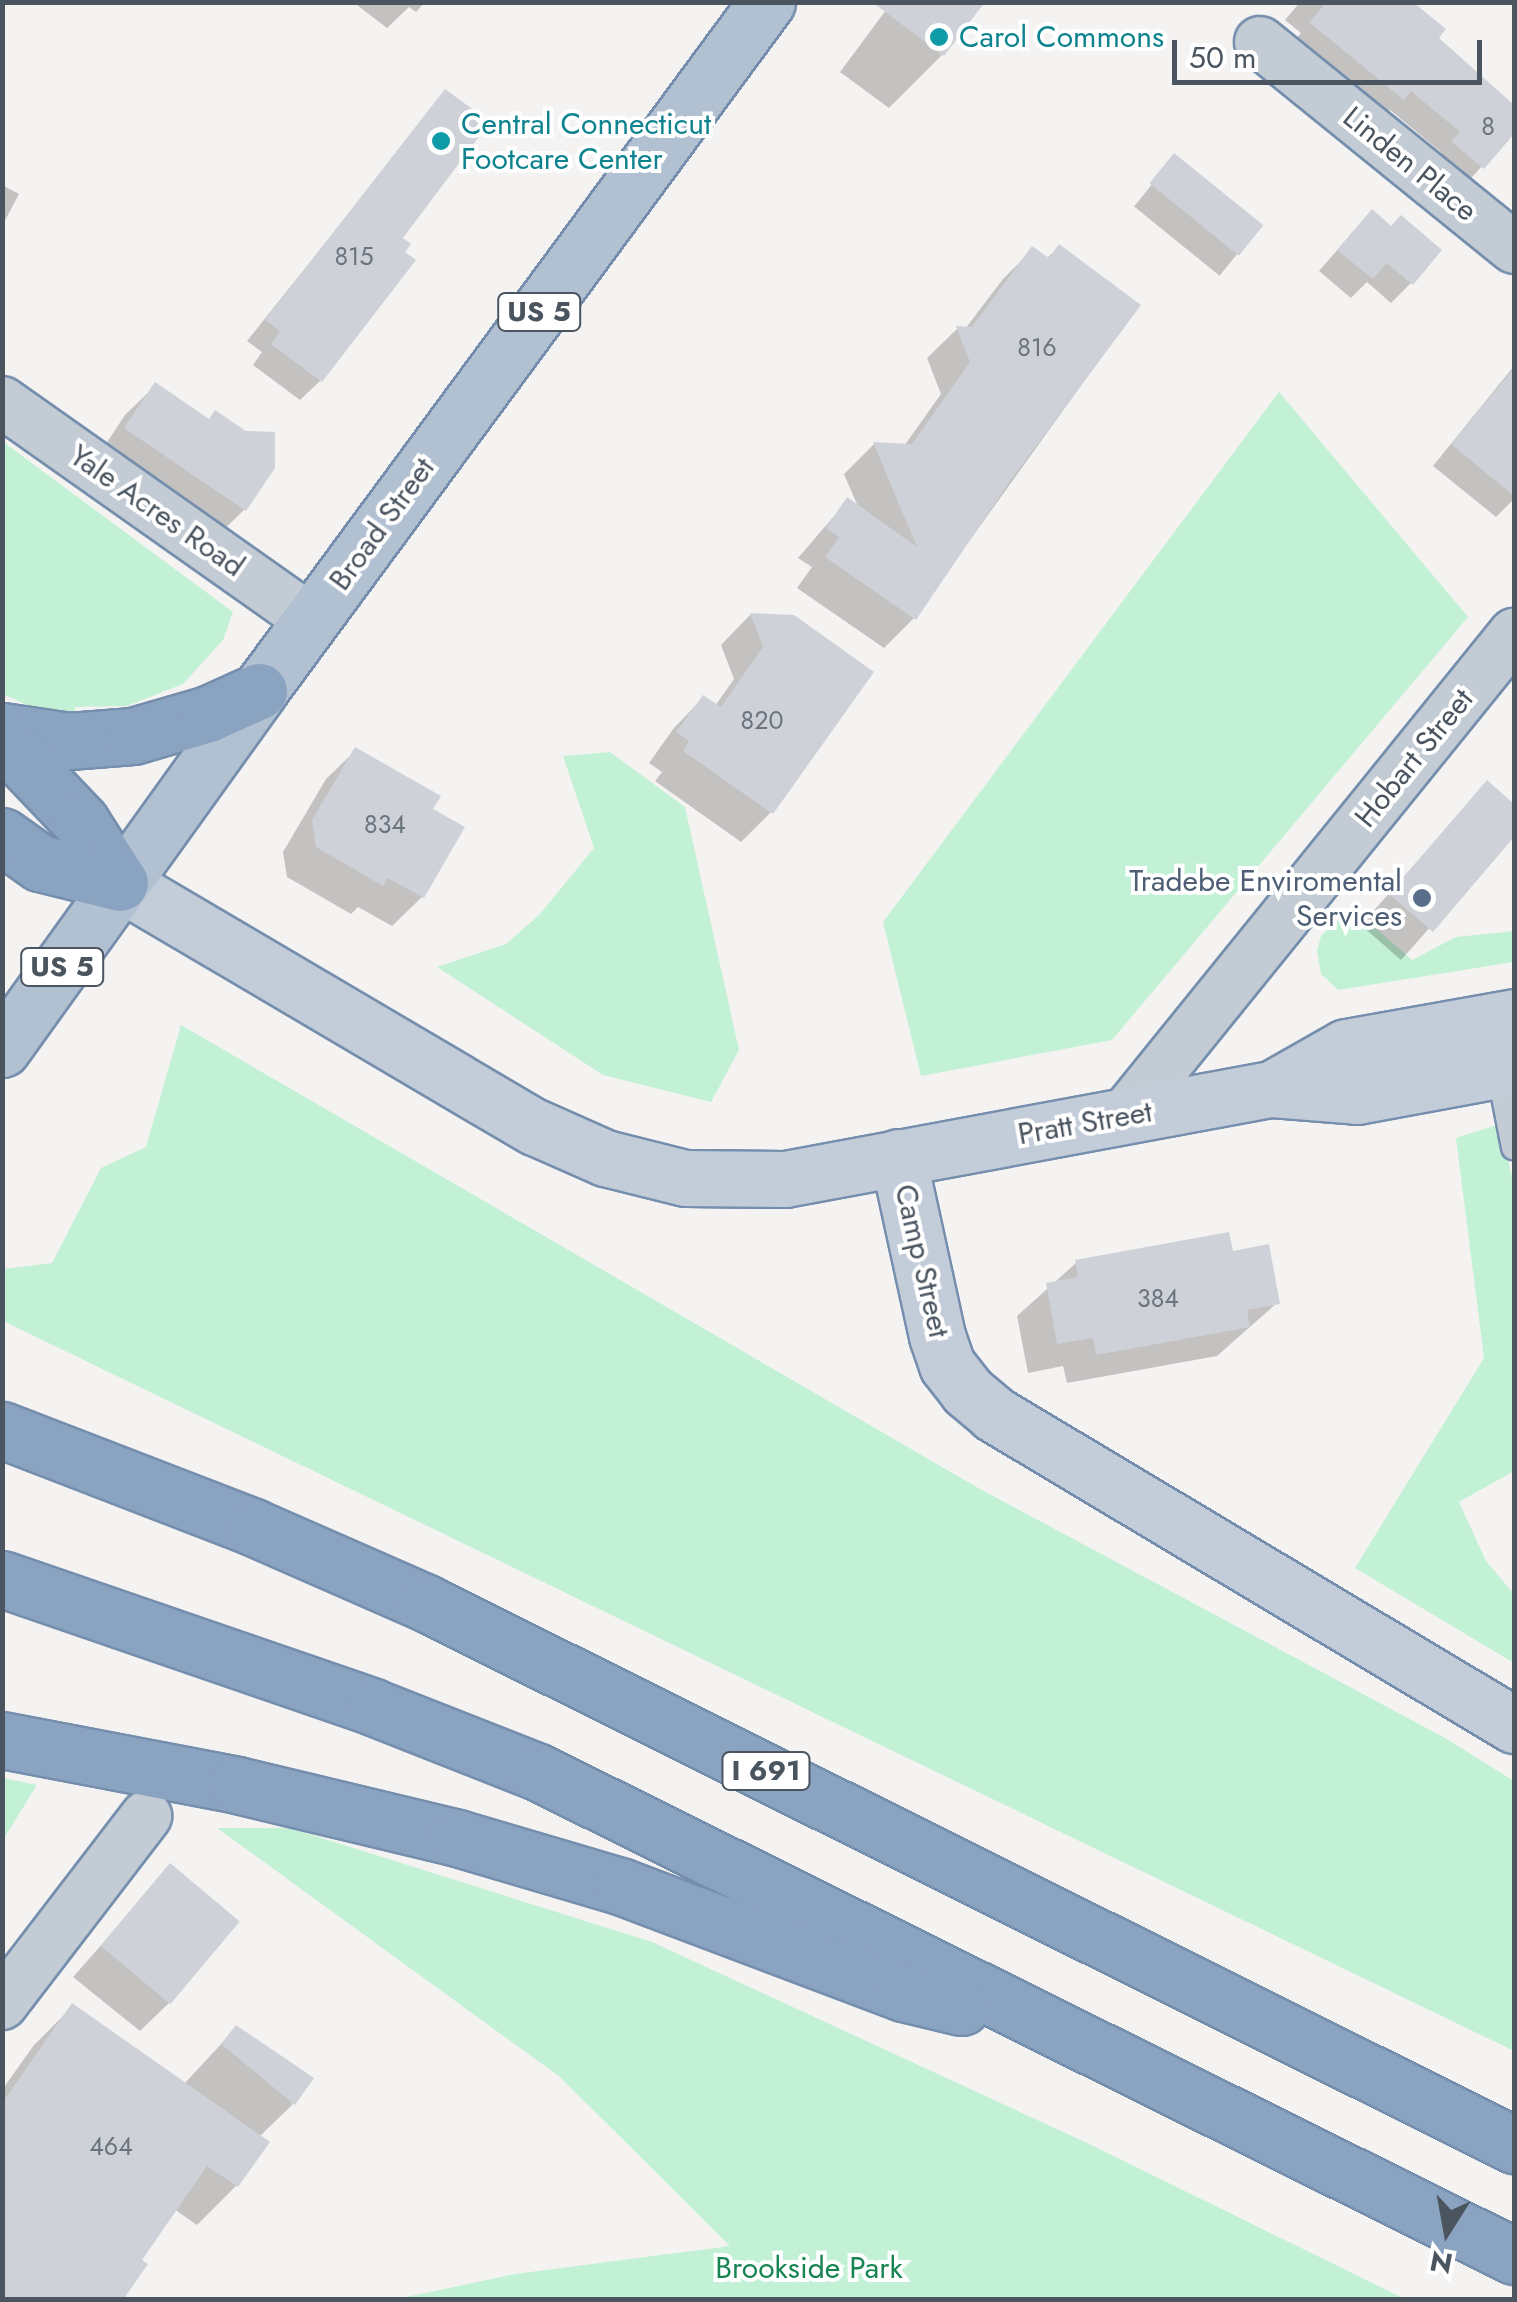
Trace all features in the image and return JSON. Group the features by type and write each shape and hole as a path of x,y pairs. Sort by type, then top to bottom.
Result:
{"highway":[{"path":"2,730 69,741 132,736 208,714 258,691"},
{"path":"2,739 75,815 120,883"},
{"path":"2,836 40,863 120,883"},
{"name":"I 691","path":"2,1430 253,1527 426,1603 1514,2144"},
{"path":"2,1579 340,1695 522,1766 1514,2256"},
{"path":"2,1740 256,1790 457,1838 675,1905 903,1993 945,2005 1038,2019"}],"main road":[{"name":"Broad Street","path":"2,1050 258,691 768,2"}],"street":[{"name":"Linden Place","path":"1260,42 1514,248"},
{"name":"Yale Acres Road","path":"2,402 312,620"},
{"name":"Hobart Street","path":"1124,1115 1514,634"},
{"name":"Camp Street","path":"120,883 534,1127 605,1158 685,1178 746,1181 785,1179 898,1158 937,1336 947,1365 968,1391 1024,1432 1514,1725"},
{"name":"Pratt Street","path":"898,1158 1272,1089 1357,1096 1505,1043"},
{"path":"2,2004 146,1816"}],"lane":[{"path":"1505,1043 1514,1148"}],"green space":[{"path":"1279,392 1468,617 1112,1040 921,1076 883,922"},
{"path":"2,441 233,612 223,640 183,684 127,706 75,707 74,718 51,716 3,694"},
{"path":"610,752 685,807 739,1050 711,1102 603,1075 437,967 506,944 540,914 594,848 563,756"},
{"path":"1351,907 1412,960 1456,937 1514,931 1514,962 1338,990 1321,974 1317,951 1321,936"},
{"path":"181,1025 980,1489 1445,1738 1514,1781 1514,2051 3,1321 3,1269 52,1263 101,1168 146,1147"},
{"path":"1500,1124 1514,1186 1514,1471 1459,1502 1486,1561 1514,1594 1514,1663 1355,1568 1484,1358 1456,1138"},
{"path":"2,1778 37,1785 3,1840"},
{"name":"Brookside Park","path":"217,1828 290,1828 652,1942 1085,2142 1405,2299 397,2299 515,2274 730,2246 560,2077"}],"building":[{"name":"Carol Commons","path":"872,2 985,2 944,56"},
{"path":"1327,2 1413,2 1446,29 1439,38 1514,105 1514,134 1484,169 1451,141 1460,132 1411,91 1404,100 1309,22"},
{"path":"445,89 490,122 403,238 411,244 405,252 416,260 322,382 271,344 280,331 265,320"},
{"path":"1174,153 1263,225 1239,256 1149,183"},
{"path":"1372,209 1391,226 1401,215 1442,250 1413,285 1387,263 1373,279 1337,250"},
{"path":"1059,244 1141,305 1010,481 916,620 825,557 839,537 826,528 847,497 917,547 873,442 912,444 970,362 956,326 972,327 1032,246 1049,258"},
{"path":"1514,368 1514,496 1451,444"},
{"path":"155,382 209,419 215,410 246,431 275,432 275,468 246,511 124,428"},
{"path":"750,613 794,615 874,672 773,814 683,751 689,741 676,732 703,695 721,707 763,647"},
{"path":"355,747 441,796 433,809 465,827 424,898 388,878 383,886 316,847 312,820"},
{"path":"1487,780 1514,804 1514,837 1433,932 1389,894"},
{"path":"1229,1232 1233,1251 1269,1244 1280,1304 1247,1310 1250,1327 1096,1355 1093,1338 1057,1344 1046,1283 1078,1277 1075,1260"},
{"path":"170,1863 240,1921 170,2004 101,1946"},
{"path":"72,2003 270,2142 238,2187 207,2166 142,2260 148,2264 123,2300 2,2300 2,2103"},
{"path":"236,2025 314,2078 295,2105 221,2044"}],"place":[{"name":"Carol Commons","path":"939,37"},
{"name":"Central Connecticut Footcare Center","path":"441,141"},
{"name":"Tradebe Enviromental Services","path":"1422,898"}]}
